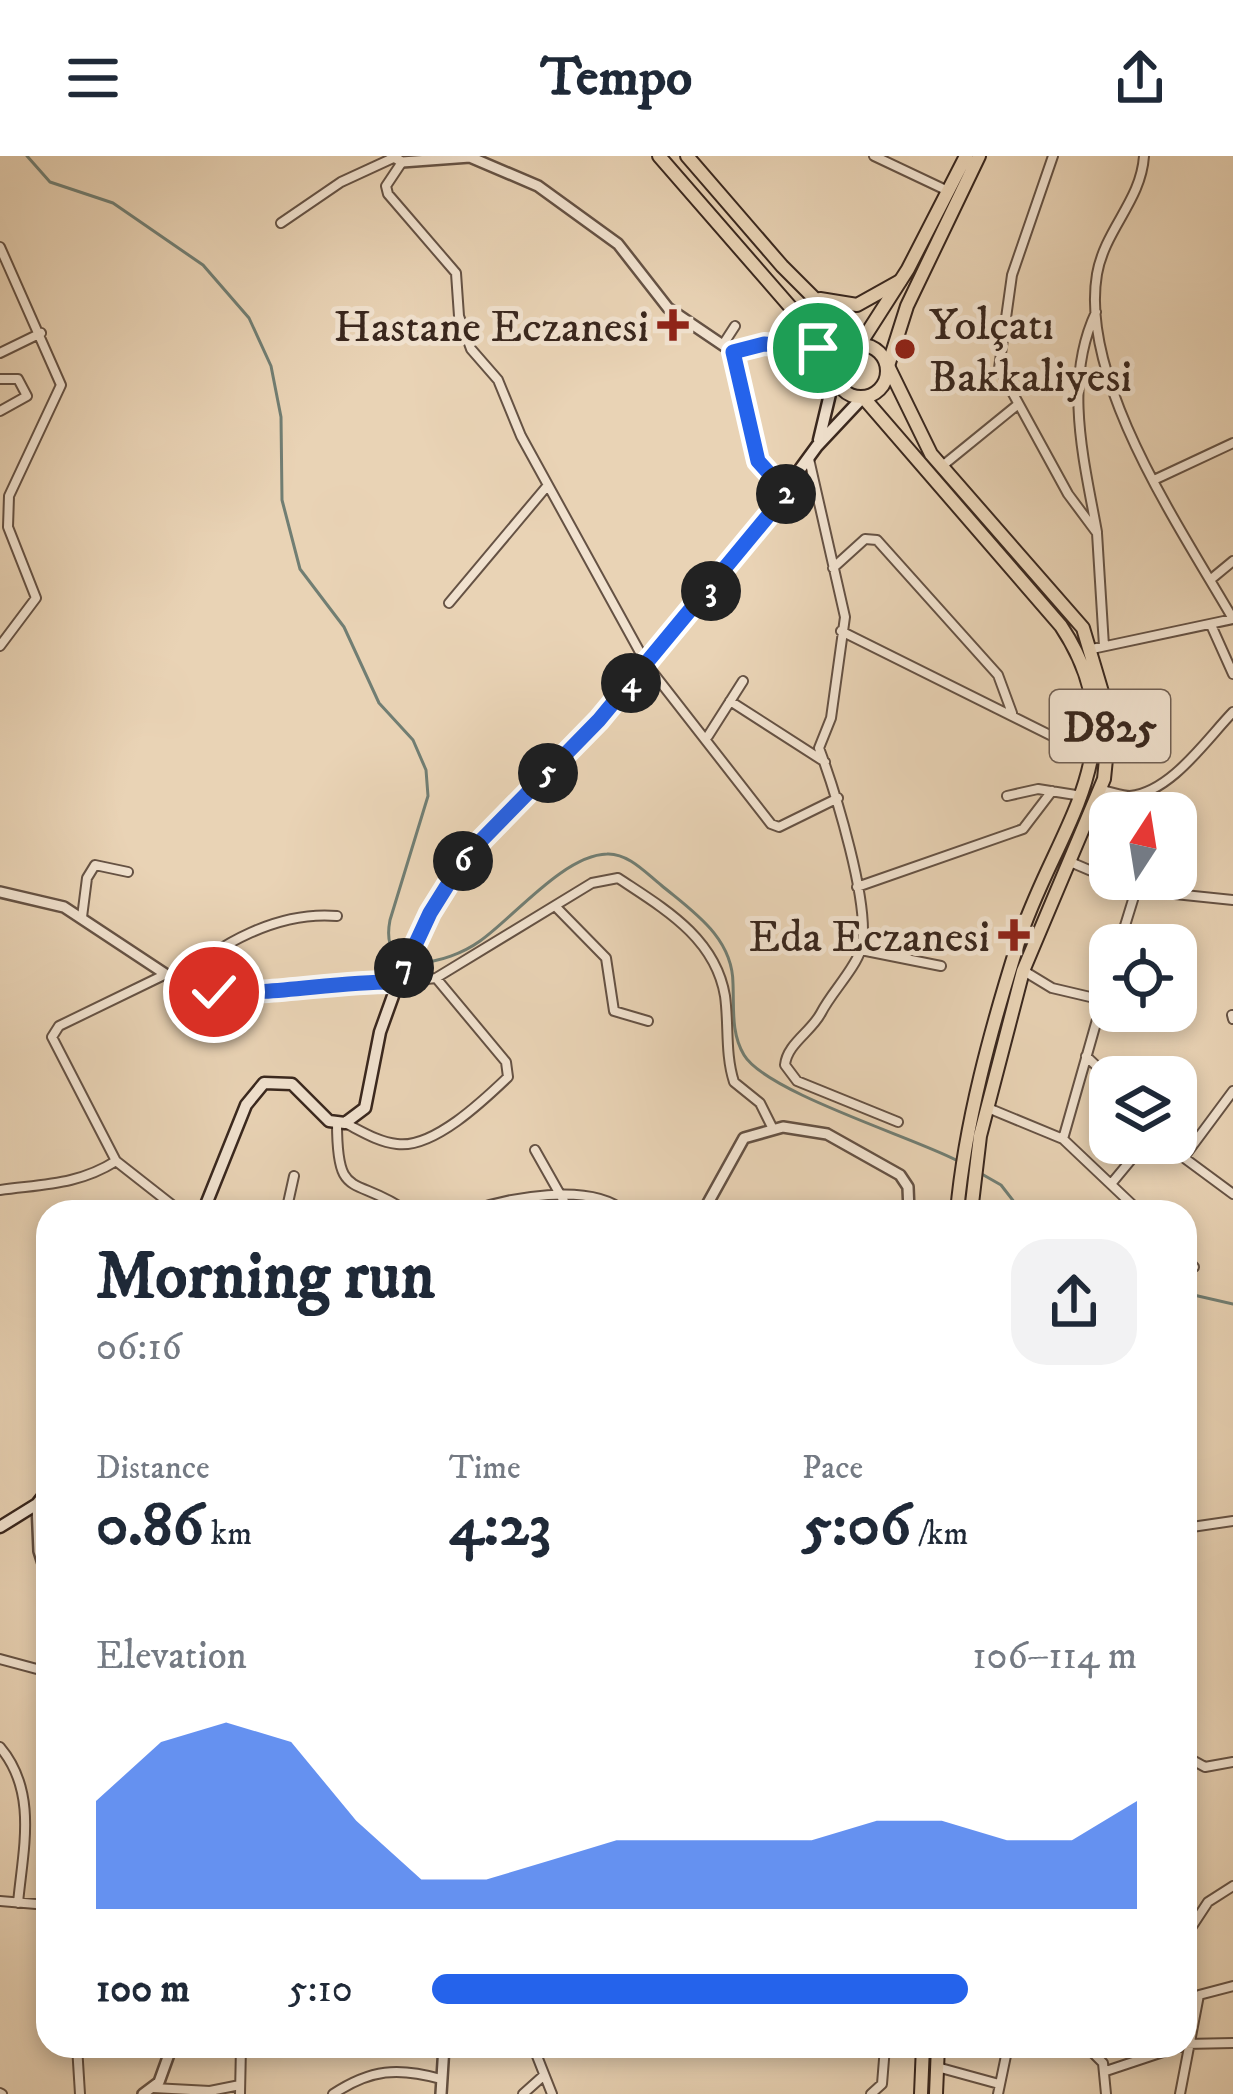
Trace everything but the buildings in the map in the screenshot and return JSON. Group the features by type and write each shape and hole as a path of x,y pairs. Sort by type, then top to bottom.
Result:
{"main road":[{"path":"659,156 784,298 847,393 863,397"},
{"path":"687,156 811,295 860,344 881,352 888,366"},
{"path":"817,446 844,350 860,344 900,281 966,156"},
{"path":"208,1200 246,1106 264,1083 292,1084 315,1112 341,1123 370,1098 377,1045 400,977 417,938 474,847 647,665 787,493 817,446 863,397 885,383 907,305 980,156"},
{"path":"811,295 852,306 880,296 900,281"},
{"name":"D825","path":"888,366 924,445 940,467 1069,608 1098,647 1110,719 1108,760 1100,790 1019,940 961,1200"},
{"name":"D825","path":"863,397 1069,637 1091,698 1094,756 1084,796 1023,970 988,1108 975,1135"},
{"path":"968,1178 969,1200"},
{"path":"1,1522 36,1504"},
{"path":"921,2094 923,2058"},
{"path":"936,2094 937,2058"}],"street":[{"path":"874,156 950,192"},
{"path":"1053,156 1012,275 999,360 1016,406 1097,533"},
{"path":"1097,310 1083,341 1078,443 1097,533 1098,647 1233,619 1111,393 1096,278 1103,250 1139,190 1144,156"},
{"path":"281,223 341,182 396,159 470,157 538,186 618,244 668,308 728,348 764,344 818,348"},
{"path":"396,159 386,186 388,194 456,273 459,316 471,350 498,380 548,485 647,665 708,736 774,826 838,798"},
{"path":"0,247 61,385 12,487 8,518 36,598 0,646"},
{"path":"735,326 728,348 758,461 787,493"},
{"path":"0,353 41,333"},
{"path":"0,379 18,379 27,396 0,411"},
{"path":"940,467 1016,406"},
{"path":"1156,478 1233,443"},
{"path":"809,459 844,606 831,718 819,748 838,798 856,886 861,950 811,1032 790,1049 786,1072 878,1118 898,1122"},
{"path":"449,603 548,485"},
{"path":"833,568 865,538 877,540 998,675 1012,714"},
{"path":"1210,580 1233,561"},
{"path":"1211,625 1233,674"},
{"path":"842,631 1094,756"},
{"path":"708,736 743,681"},
{"path":"730,700 826,763"},
{"path":"1100,790 1131,796 1159,783 1177,772 1233,712"},
{"path":"856,886 1023,829 1052,791"},
{"path":"1006,796 1052,791 1084,796"},
{"path":"1067,853 1089,865"},
{"path":"82,917 87,878 95,865 128,872"},
{"path":"0,892 47,900 82,917 176,984 258,993 338,982 436,978 592,883 613,877 674,914 718,974 734,1082 760,1103 772,1129"},
{"path":"1197,896 1233,900"},
{"path":"557,908 606,958 614,1011 648,1021"},
{"path":"176,984 212,952 269,926 305,915 337,916"},
{"path":"861,950 941,966"},
{"path":"1023,970 1052,988 1089,997"},
{"path":"162,976 59,1026 52,1036 116,1162 165,1200"},
{"path":"386,1200 344,1177 337,1163 341,1123 401,1145 418,1141 476,1105 508,1077 506,1062 436,978"},
{"path":"1063,1139 1093,1032"},
{"path":"1086,1056 1089,1059"},
{"path":"1197,1139 1233,1091"},
{"path":"988,1108 1063,1139 1128,1200"},
{"path":"709,1200 739,1143 772,1129 815,1130 890,1168 905,1180 908,1200"},
{"path":"535,1150 566,1200"},
{"path":"0,1190 43,1181 68,1186 116,1162"},
{"path":"1111,1184 1128,1164"},
{"path":"1193,1164 1233,1194"},
{"path":"289,1200 295,1176"},
{"path":"540,1200 565,1196 600,1200"},
{"path":"1197,1528 1233,1520"},
{"path":"0,1659 36,1669"},
{"path":"0,1747 19,1778 28,1817 18,1903"},
{"path":"1197,1763 1205,1767 1233,1762"},
{"path":"1197,1919 1208,1902 1233,1886"},
{"path":"0,1901 36,1904"},
{"path":"1197,1999 1233,1985"},
{"path":"1197,2044 1233,2043"},
{"path":"78,2058 80,2094"},
{"path":"166,2058 148,2091 240,2090 241,2058"},
{"path":"441,2094 443,2058"},
{"path":"537,2058 552,2094"},
{"path":"871,2094 882,2084 883,2058"},
{"path":"937,2067 998,2089 1005,2058"},
{"path":"1096,2058 1106,2071 1106,2094"},
{"path":"1106,2071 1145,2058"},
{"path":"1180,2094 1183,2058"},
{"path":"333,2094 356,2079 392,2069 441,2078"},
{"path":"523,2094 542,2077"}],"waterway":[{"path":"27,156 50,182 113,203 203,265 249,318 271,366 281,417 282,500 300,569 344,627 379,703 413,740 426,770 428,796 390,920 394,953 418,962 451,956 480,941 574,865 607,854 622,857 685,905 718,939 731,967 737,1038 744,1055 758,1069 809,1098 956,1160"},
{"path":"980,1173 1001,1185 1013,1200"},
{"path":"1197,1296 1233,1304"}],"place":[{"name":"Hastane Eczanesi","path":"673,325"},
{"name":"Yolçatı Bakkaliyesi","path":"905,349"},
{"name":"Eda Eczanesi","path":"1014,935"}],"route":[{"path":"214,992 284,992 338,982 398,982 430,913 465,857 599,720 708,595 787,493 758,461 733,352 764,344 818,348"}]}
